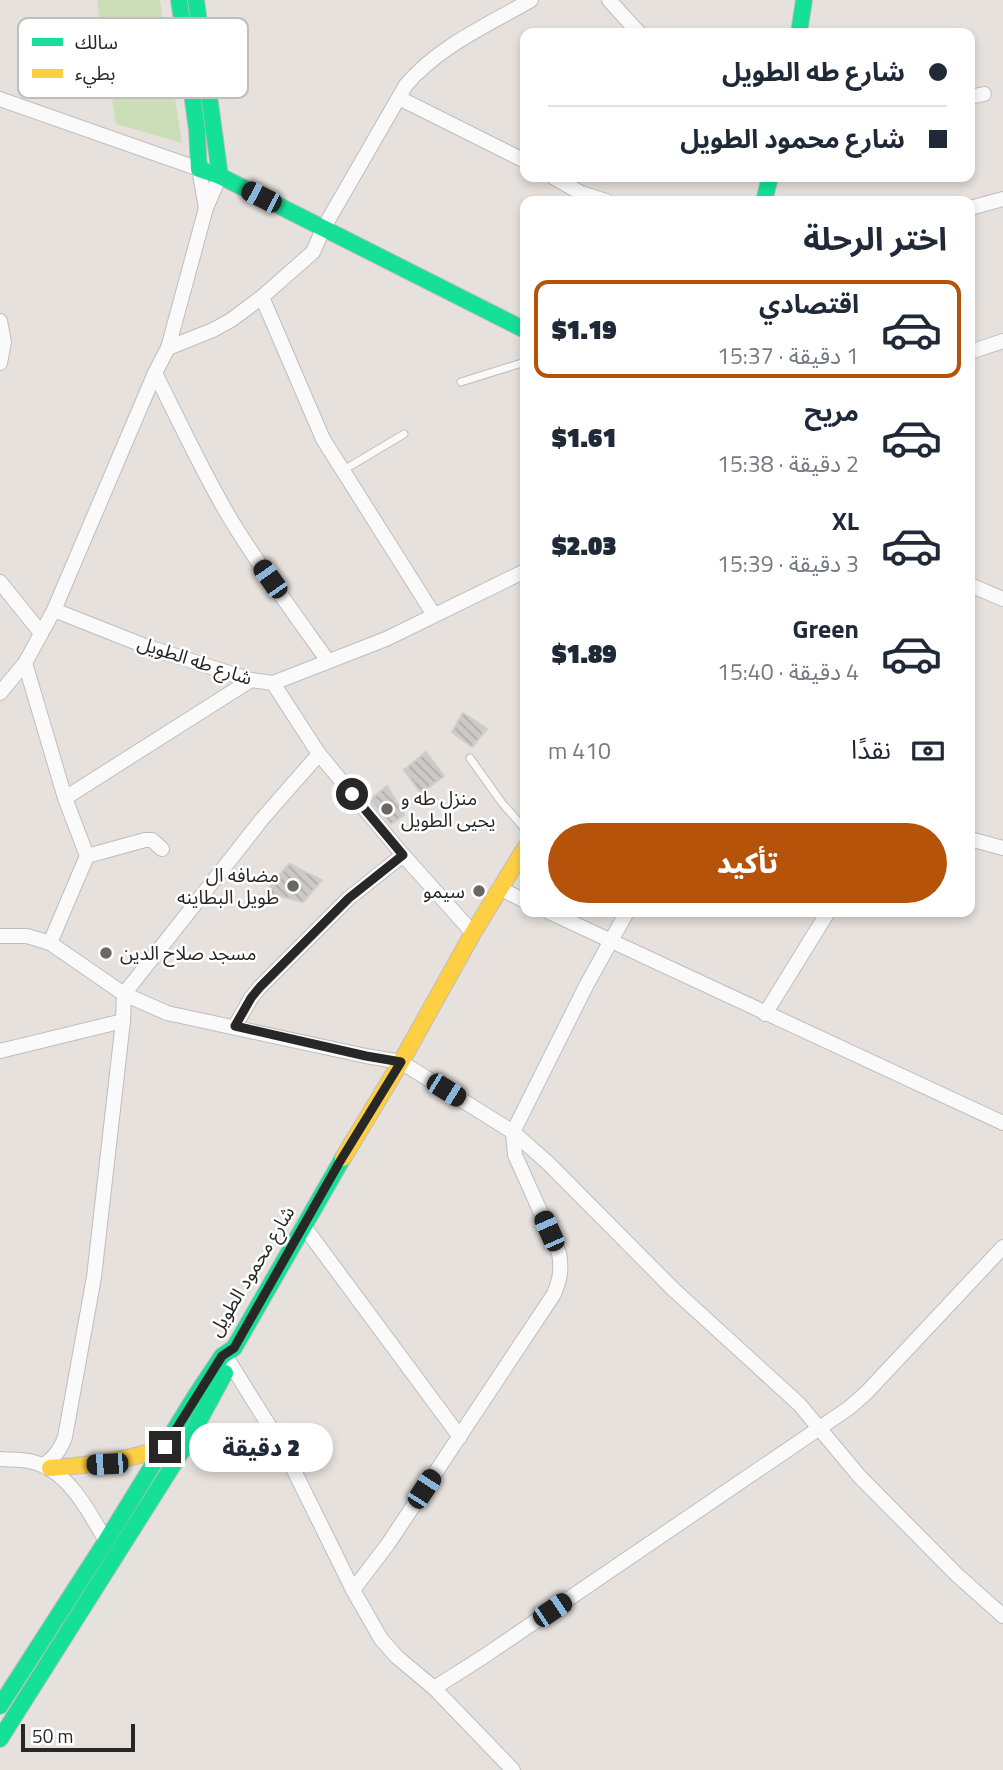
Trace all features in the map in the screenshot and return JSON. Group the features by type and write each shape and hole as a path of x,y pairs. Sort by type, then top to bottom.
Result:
{"street":[{"path":"179,0 181,18"},
{"path":"196,0 199,18"},
{"path":"168,348 231,320 262,298 313,252 323,229 406,85 437,55 531,0"},
{"path":"609,0 634,28"},
{"path":"800,28 804,0"},
{"path":"193,98 199,169 206,208"},
{"path":"0,693 25,663 54,610 168,348 206,208 220,176 210,98"},
{"path":"399,98 520,158"},
{"path":"0,99 220,176 520,328"},
{"path":"560,182 579,196"},
{"path":"975,207 1003,199"},
{"path":"262,298 314,421 342,471 434,615"},
{"path":"0,321 4,342 0,363"},
{"path":"975,350 1003,341"},
{"path":"155,373 231,520 328,661"},
{"path":"273,683 386,639 520,572"},
{"path":"0,582 41,633"},
{"path":"975,587 1003,599"},
{"name":"شارع طه الطويل","path":"54,610 145,646 251,680 273,683 319,754 403,855 473,933"},
{"path":"25,663 65,798 87,856 50,943"},
{"path":"65,798 251,680"},
{"path":"47,1467 61,1448 65,1437 94,1277 124,995 263,818 319,754"},
{"path":"87,856 145,839 162,849"},
{"path":"975,840 1003,848"},
{"path":"235,1026 260,987 349,898 403,855"},
{"name":"شارع محمود الطويل","path":"0,1706 165,1447 229,1356 520,856"},
{"path":"499,888 520,898"},
{"path":"560,917 1003,1124"},
{"path":"353,1590 388,1544 460,1437 545,1309 560,1279 559,1253 515,1155 513,1132 587,984 624,917"},
{"path":"765,1014 825,917"},
{"path":"1,933 27,936 50,943 124,995 167,1013 401,1062 513,1132 548,1163 674,1290 799,1404 860,1477 956,1574 1003,1616"},
{"path":"0,1051 123,1021"},
{"path":"303,1225 460,1437"},
{"path":"434,1688 849,1408 1003,1247"},
{"path":"0,1739 187,1443 229,1356"},
{"path":"229,1356 283,1448 353,1590 381,1639 397,1657 434,1688 513,1770"},
{"path":"47,1467 107,1464 146,1455 165,1447"},
{"path":"0,1460 28,1460 47,1467 66,1481 106,1541 110,1562"}],"lane":[{"path":"461,382 520,364"},
{"path":"342,471 404,434"},
{"path":"470,758 520,823"}],"green space":[{"path":"97,0 160,0 163,18 100,18"},
{"path":"112,98 175,98 182,143 116,124"}],"building":[{"path":"463,713 487,729 472,747 452,732"},
{"path":"426,752 444,776 421,793 404,770"},
{"name":"منزل طه و يحيى الطويل","path":"387,786 404,815 391,824 370,800"},
{"name":"مضافه ال طويل البطاينه","path":"289,864 322,880 303,902 265,892"}],"traffic: fast":[{"path":"179,0 181,18"},
{"path":"196,0 198,18"},
{"path":"800,28 804,0"},
{"path":"193,98 199,169 220,176 520,327"},
{"path":"209,98 220,176"},
{"path":"765,196 769,182"},
{"path":"0,1706 196,1395 222,1356 234,1348 343,1158"},
{"path":"0,1739 187,1443 225,1373"}],"traffic: slow":[{"path":"343,1158 520,856"},
{"path":"50,1468 108,1462 165,1447"}],"place":[{"name":"منزل طه و يحيى الطويل","path":"387,809"},
{"name":"مضافه ال طويل البطاينه","path":"293,886"},
{"name":"سيمو","path":"479,891"},
{"name":"مسجد صلاح الدين","path":"106,953"}],"route":[{"path":"165,1447 222,1356 234,1348 339,1163 401,1062 235,1026 260,987 349,898 403,855 352,794"}]}
